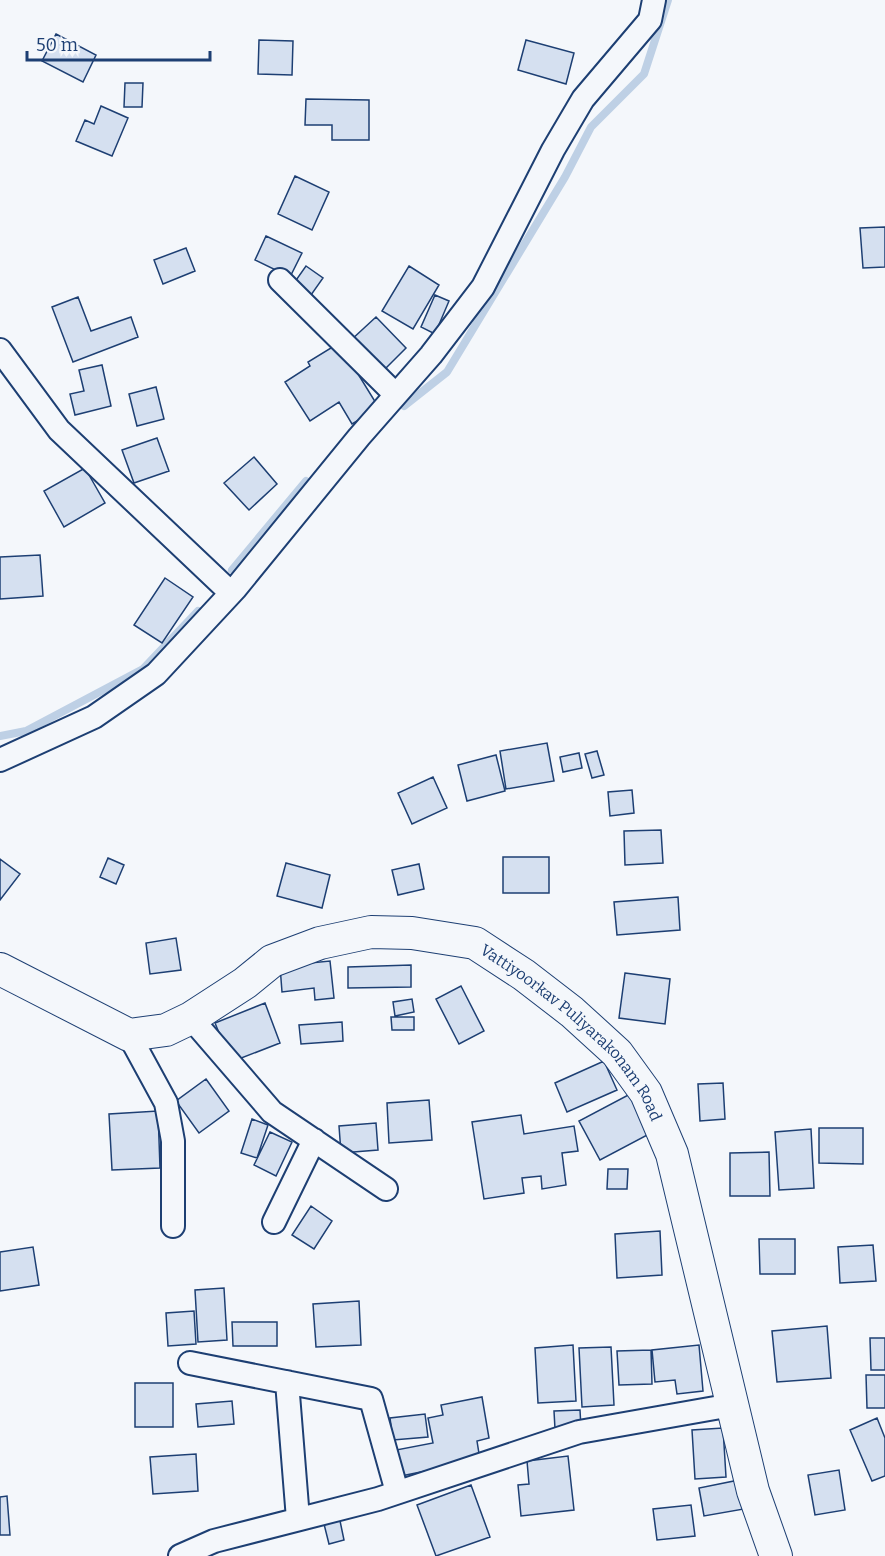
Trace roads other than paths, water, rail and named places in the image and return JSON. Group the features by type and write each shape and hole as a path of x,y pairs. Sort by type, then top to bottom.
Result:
{"main road":[{"name":"Vattiyoorkav Puliyarakonam Road","path":"129,1035 166,1030 191,1018 245,983 272,961 320,943 371,932 412,933 475,943 524,975 572,1012 617,1053 646,1093 672,1154 753,1491 776,1556"},
{"path":"0,969 129,1035"}],"street":[{"path":"0,760 94,717 156,674 231,593 395,394 430,355 483,287 553,150 583,99 650,20 654,0"},
{"path":"279,280 395,394"},
{"path":"0,350 59,430 231,593"},
{"path":"191,1018 272,1112 386,1189"},
{"path":"129,1035 166,1103 172,1141 173,1226"},
{"path":"274,1222 314,1140"},
{"path":"190,1363 371,1399 397,1492"},
{"path":"287,1382 298,1519"},
{"path":"180,1556 214,1541 397,1492 579,1432 732,1405"}],"waterway":[{"path":"404,406 447,372 565,177 591,127 644,74 668,0"},
{"path":"232,570 306,481"},
{"path":"0,736 26,731 143,669 198,611"}]}
